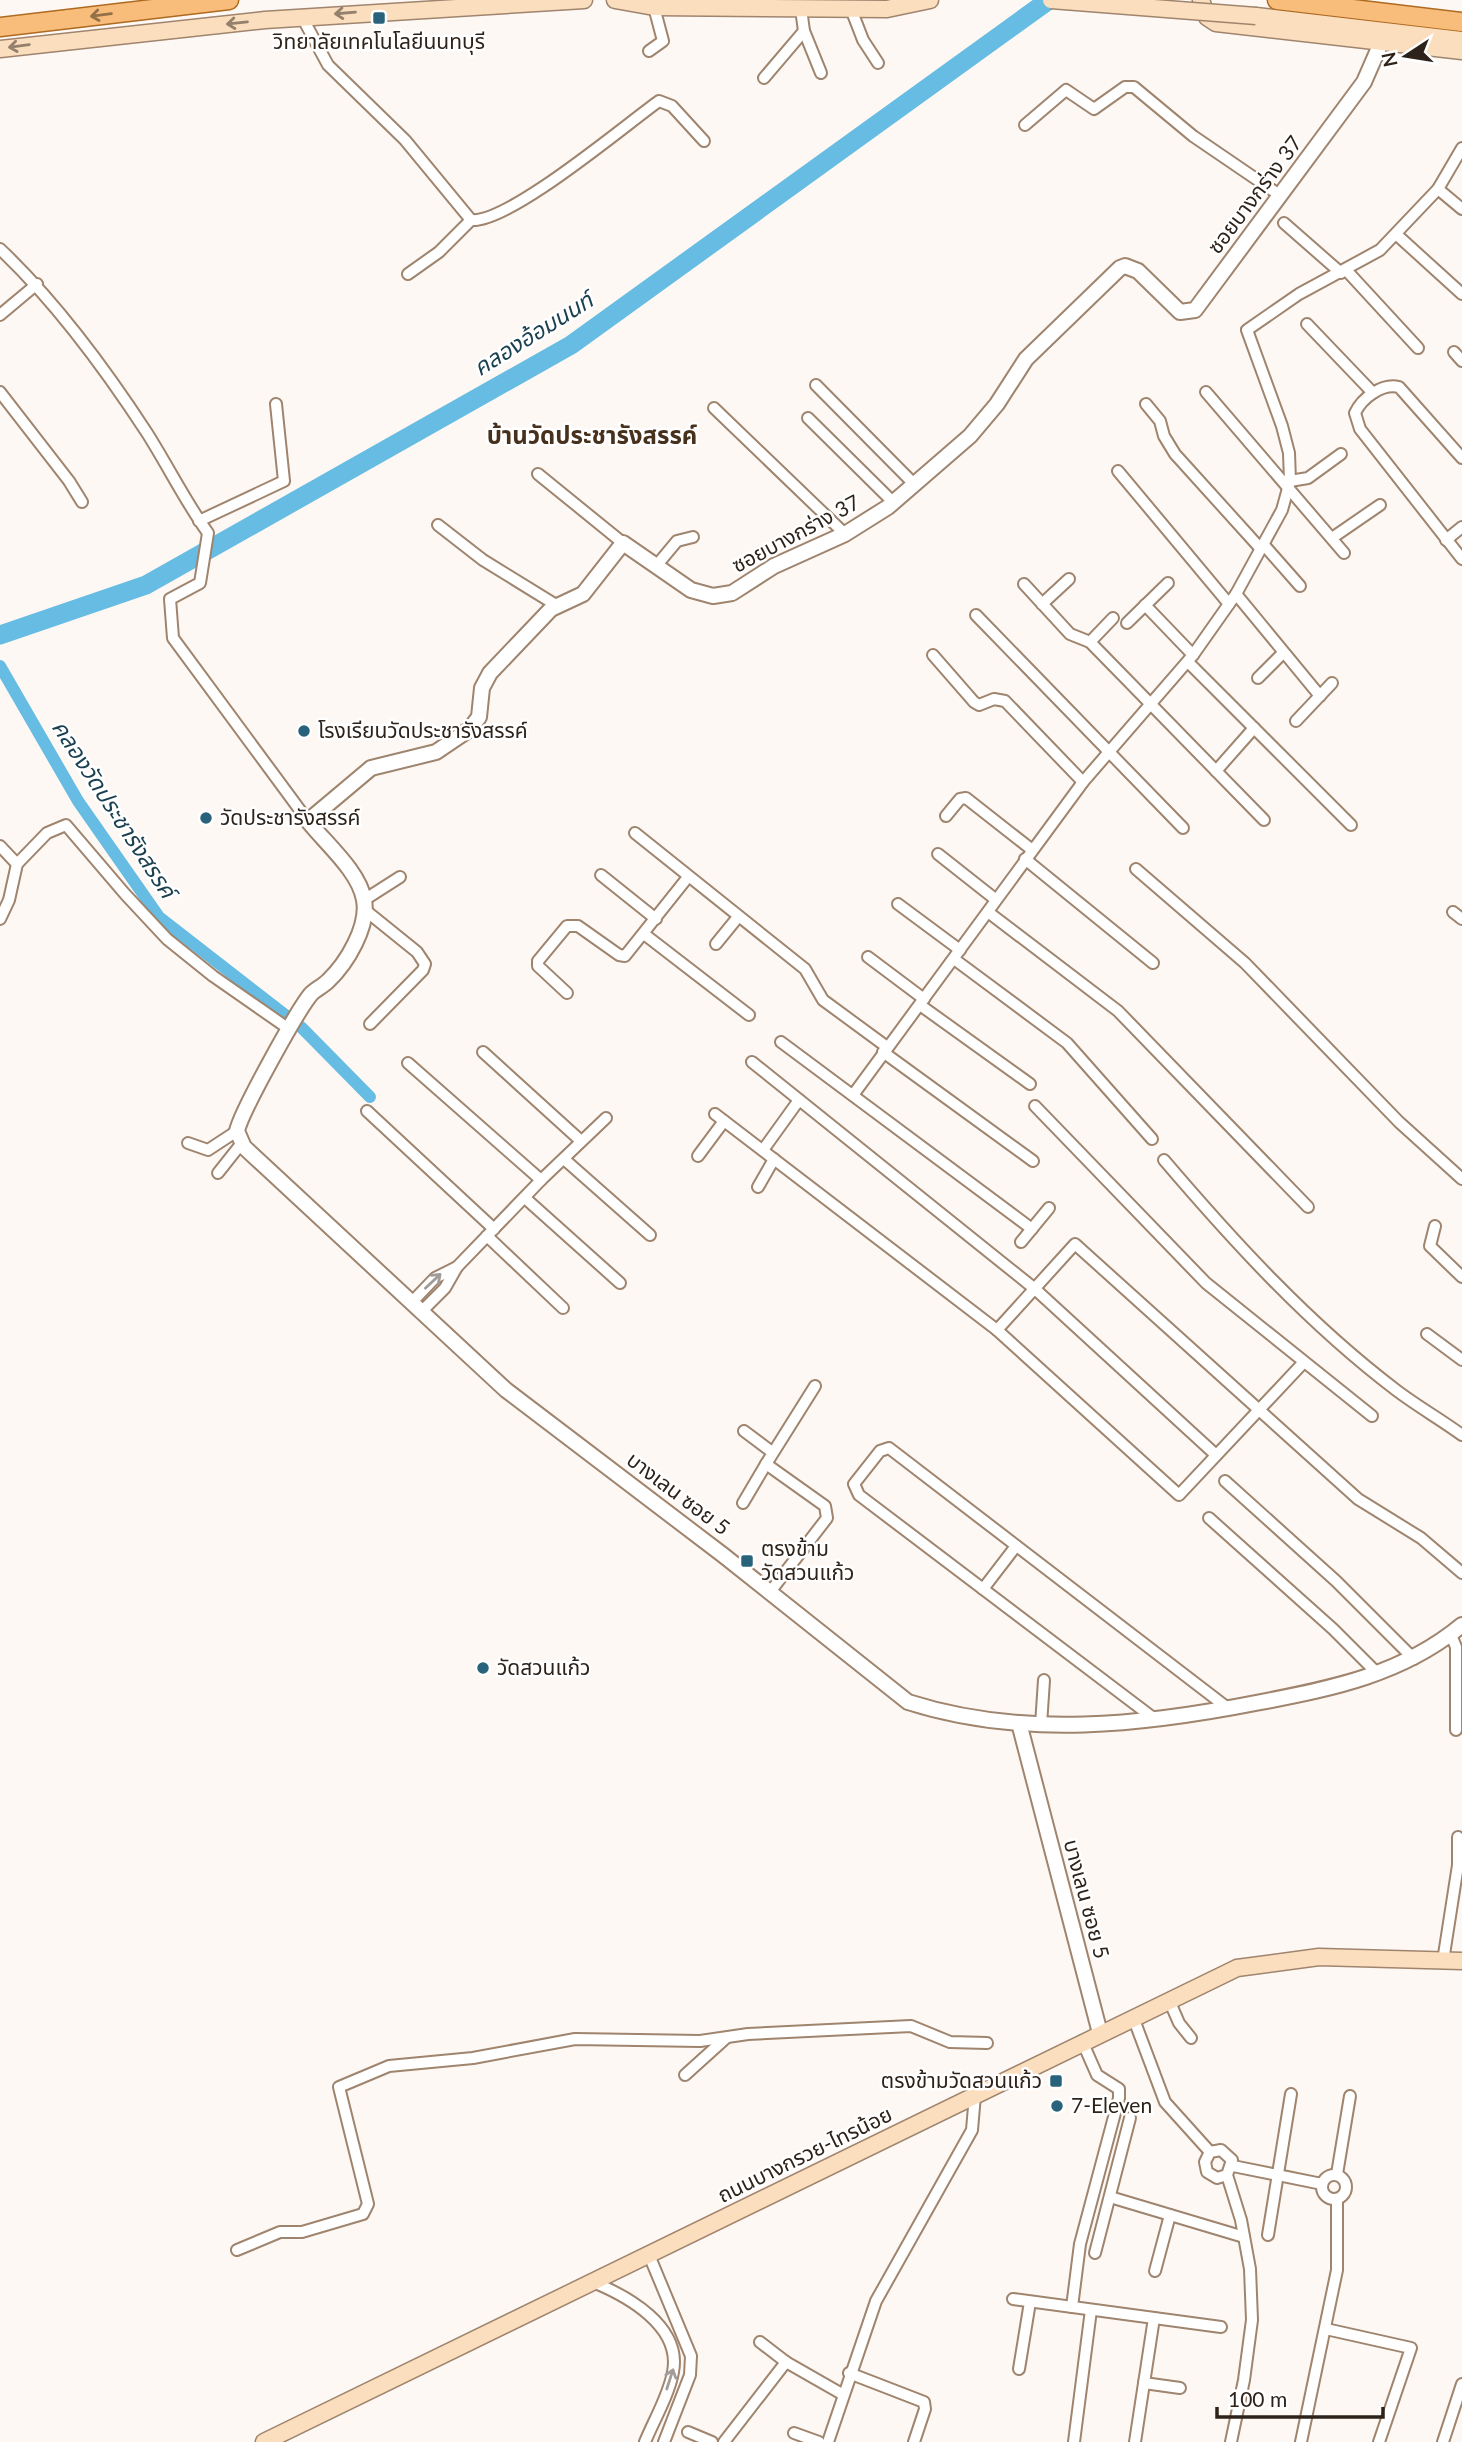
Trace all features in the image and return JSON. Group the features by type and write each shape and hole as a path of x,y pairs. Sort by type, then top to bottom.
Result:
{"main road":[{"path":"0,49 265,20 584,0"},
{"path":"615,0 654,8 801,9 887,9 930,0"},
{"path":"1051,0 1256,16 1462,40"},
{"path":"1201,0 1207,17 1216,23 1462,51"},
{"path":"1277,0 1462,22"},
{"path":"0,27 223,1"},
{"name":"ถนนบางกรวย-ไทรน้อย","path":"264,2442 1237,1968 1278,1960 1319,1958 1462,1961"}],"street":[{"path":"649,51 663,41 654,8"},
{"path":"801,9 804,31 821,74"},
{"path":"851,9 863,40 878,63"},
{"path":"302,17 328,65 405,140 471,220"},
{"path":"764,78 804,31"},
{"name":"ซอยบางกร่าง 37","path":"623,543 691,590 703,595 723,595 774,566 845,534 894,503 970,436 998,404 1026,359 1120,268 1125,266 1138,271 1180,312 1195,310 1364,82 1381,43"},
{"path":"1025,125 1066,90 1094,109 1125,87 1134,87 1193,136 1281,196"},
{"path":"408,274 439,252 471,220 483,220 498,215 562,173 659,101 672,106 704,141"},
{"path":"853,1095 1083,782 1191,658 1236,594 1282,510 1289,484 1289,453 1282,426 1247,330 1299,294 1344,272 1380,250 1438,189 1462,148"},
{"path":"1438,189 1462,209"},
{"path":"1284,223 1344,272 1418,348"},
{"path":"1397,235 1462,294"},
{"path":"0,249 37,284 146,431 208,533 200,583 170,598 173,638 356,880 365,905 417,952 425,964 423,970 370,1024"},
{"path":"0,315 37,284"},
{"path":"1307,324 1373,393"},
{"path":"816,385 915,485"},
{"path":"1462,458 1399,387 1388,386 1373,393 1357,408 1357,422 1462,559"},
{"path":"0,392 69,481 82,502"},
{"path":"1206,392 1289,484 1344,553"},
{"path":"199,521 284,481 275,404"},
{"path":"1146,404 1160,421 1164,436 1175,454 1300,586"},
{"path":"714,408 845,534"},
{"path":"808,418 894,503"},
{"path":"1289,484 1308,478 1341,454"},
{"path":"1118,471 1229,604"},
{"path":"309,821 371,768 436,752 470,729 481,707 484,681 556,606 583,594 623,543 538,474"},
{"path":"1332,538 1380,505"},
{"path":"439,525 483,560 556,606"},
{"path":"1446,540 1462,527"},
{"path":"657,565 677,541 693,537"},
{"path":"1042,604 1069,579"},
{"path":"1024,583 1070,634 1090,642 1264,820"},
{"path":"1128,623 1168,583"},
{"path":"1236,594 1320,696"},
{"path":"1145,605 1254,728 1351,825"},
{"path":"976,615 1183,828"},
{"path":"1090,642 1113,618"},
{"path":"1258,678 1283,653"},
{"path":"933,655 974,702 979,705 995,699 1005,701 1083,782"},
{"path":"1296,720 1332,683"},
{"path":"1216,771 1254,728"},
{"path":"946,817 960,799 966,798 1153,963"},
{"path":"0,919 9,900 17,864 25,853 55,828 61,825 70,828 167,939 213,976 291,1025"},
{"path":"635,833 805,969 823,1000 1033,1161"},
{"path":"0,846 17,864"},
{"path":"938,854 995,899"},
{"path":"1136,869 1245,963 1399,1122 1462,1179"},
{"path":"601,875 656,919"},
{"path":"218,1173 239,1138 291,1025 312,993 328,981 360,935 365,905 400,877"},
{"path":"567,993 538,966 538,961 567,926 578,926 619,956 630,952 688,877"},
{"path":"898,904 1067,1043 1152,1139"},
{"path":"988,912 1118,1011 1308,1207"},
{"path":"716,944 738,917"},
{"path":"644,934 750,1015"},
{"path":"867,957 1030,1084"},
{"path":"781,1042 1032,1229"},
{"path":"483,1052 581,1141"},
{"path":"752,1062 1035,1289 1216,1455"},
{"path":"408,1063 541,1180"},
{"path":"763,1150 799,1100"},
{"path":"1035,1106 1206,1283 1372,1416"},
{"path":"367,1111 563,1308"},
{"path":"698,1156 720,1117 997,1330 1179,1495 1304,1362"},
{"path":"417,1306 445,1288 457,1266 606,1118"},
{"path":"188,1143 208,1150 239,1138"},
{"name":"บางเลน ซอย 5","path":"239,1138 525,1406 770,1592 908,1702 1019,1723 1100,2033"},
{"path":"564,1159 650,1235"},
{"path":"758,1186 774,1159"},
{"path":"1164,1160 1216,1222 1332,1335 1395,1390 1462,1435"},
{"path":"525,1198 620,1283"},
{"path":"1021,1242 1049,1208"},
{"path":"1435,1226 1430,1246 1462,1277"},
{"path":"997,1330 1075,1244 1357,1499 1420,1538 1462,1573"},
{"path":"1427,1334 1462,1360"},
{"path":"743,1503 815,1386"},
{"path":"744,1431 772,1452"},
{"path":"1158,1721 855,1491 857,1480 880,1451 889,1448 1229,1709"},
{"path":"766,1464 825,1506 828,1514 822,1527 770,1592"},
{"path":"1225,1480 1336,1581 1415,1659"},
{"path":"1209,1518 1334,1629 1378,1674"},
{"path":"983,1589 1016,1546"},
{"path":"1019,1723 1041,1725 1158,1721 1348,1684 1415,1659 1456,1630"},
{"path":"1456,1630 1456,1730"},
{"path":"1041,1725 1044,1680"},
{"path":"1443,1961 1458,1865 1458,1837"},
{"path":"1169,2000 1179,2023 1191,2038"},
{"path":"1133,2017 1165,2102 1210,2152"},
{"path":"237,2250 280,2232 302,2232 363,2214 368,2204 339,2087 389,2066 473,2058 575,2039 700,2041 747,2034 911,2026 950,2042 987,2043"},
{"path":"685,2075 726,2038"},
{"path":"1072,2307 1080,2244 1119,2098 1119,2089 1097,2075 1082,2042"},
{"path":"1268,2235 1291,2094"},
{"path":"828,2442 849,2373 876,2301 972,2130 975,2095"},
{"path":"1337,2174 1350,2096"},
{"path":"1095,2253 1130,2118"},
{"path":"1210,2152 1226,2151 1250,2269 1252,2320 1244,2380 1231,2442"},
{"path":"1210,2152 1205,2162 1207,2172 1217,2178 1230,2171 1278,2175 1322,2184"},
{"path":"1301,2442 1337,2270 1337,2199 1347,2189 1345,2180 1337,2174 1328,2176 1322,2184 1324,2194 1337,2199"},
{"path":"1110,2197 1244,2237"},
{"path":"1155,2271 1170,2215"},
{"path":"649,2255 691,2356 690,2375 664,2442"},
{"path":"593,2282 621,2293 658,2322 673,2354 673,2372 645,2442"},
{"path":"1013,2299 1221,2327"},
{"path":"1019,2369 1030,2302"},
{"path":"1074,2442 1091,2310"},
{"path":"658,2322 673,2314"},
{"path":"1135,2442 1154,2318"},
{"path":"1326,2329 1410,2348 1380,2442"},
{"path":"760,2342 786,2362 842,2394"},
{"path":"724,2442 786,2362"},
{"path":"849,2373 924,2402 925,2409 914,2442"},
{"path":"1144,2383 1180,2388"},
{"path":"1443,2442 1462,2384"},
{"path":"656,2413 672,2421"},
{"path":"688,2432 712,2442"},
{"path":"794,2434 819,2442"}],"waterway":[{"name":"คลองอ้อมนนท์","path":"0,635 146,585 571,345 1049,0"},
{"name":"คลองวัดประชารังสรรค์","path":"0,666 78,801 159,917 302,1028 370,1097"}],"place":[{"name":"วิทยาลัยเทคโนโลยีนนทบุรี","path":"379,18"},
{"name":"โรงเรียนวัดประชารังสรรค์","path":"304,731"},
{"name":"วัดประชารังสรรค์","path":"206,818"},
{"name":"ตรงข้าม วัดสวนแก้ว","path":"747,1561"},
{"name":"วัดสวนแก้ว","path":"483,1668"},
{"name":"ตรงข้ามวัดสวนแก้ว","path":"1056,2081"},
{"name":"7-Eleven","path":"1057,2106"}],"district":[{"name":"บ้านวัดประชารังสรรค์","path":"592,436"}]}
